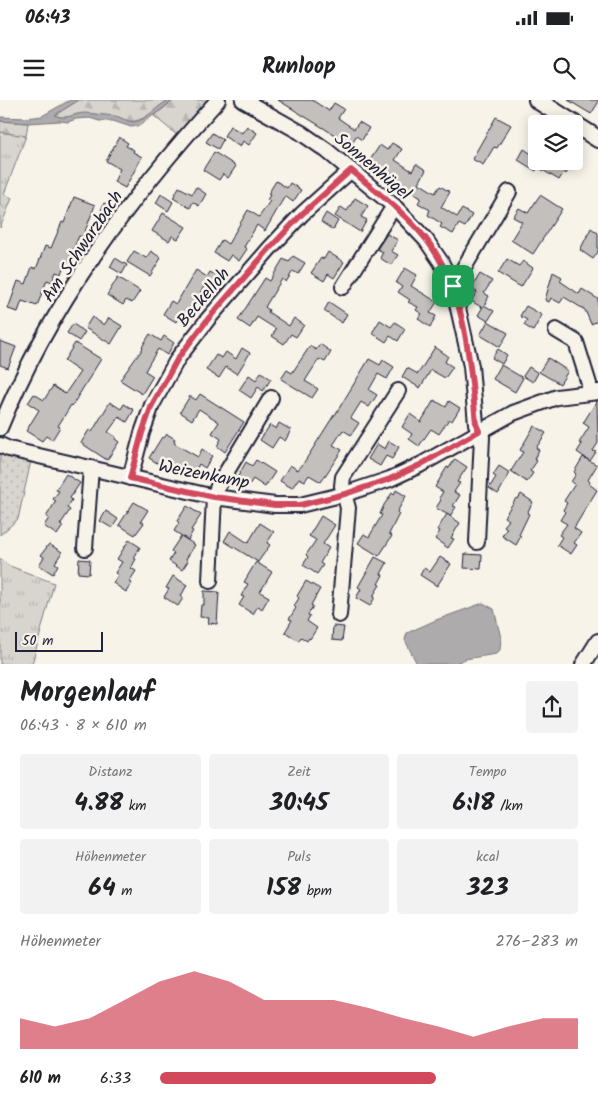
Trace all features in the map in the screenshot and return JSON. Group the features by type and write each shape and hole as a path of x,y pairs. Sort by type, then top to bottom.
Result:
{"street":[{"name":"Am Schwarzbach","path":"0,428 20,382 67,296 118,222 182,140 218,100"},
{"name":"Sonnenhügel","path":"243,100 300,132 351,170 394,206 426,240 441,262 453,286 471,366 476,424 479,431"},
{"path":"537,100 598,139"},
{"name":"Beckelloh","path":"130,478 152,405 178,358 208,319 270,248 302,214 351,170"},
{"path":"453,286 509,192"},
{"path":"343,287 394,206"},
{"name":"Weizenkamp","path":"0,445 9,449 214,497 275,505 300,505 345,494 390,479 420,465 513,413 557,397 593,392 576,342 556,330"},
{"path":"339,615 348,508 342,486 343,477 398,391"},
{"path":"210,581 214,497 218,486 271,398"},
{"path":"477,542 482,437 479,431"},
{"path":"85,548 91,468"},
{"path":"583,664 598,641"}],"green space":[{"path":"79,100 168,100 148,115 135,121 125,121 93,114 68,117 55,115"},
{"path":"174,100 211,100 178,136 154,116"},
{"path":"0,121 28,123 26,136 0,132"},
{"path":"0,132 26,136 4,194 12,198 0,228"},
{"path":"0,454 31,461 18,519 0,535"},
{"path":"0,559 10,566 54,583 32,664 0,664"}],"shaded area":[{"path":"70,100 79,100 55,115 66,117 85,113 115,116 134,122 145,118 164,103 174,100 139,126 131,127 113,121 99,121 90,118 76,119 68,122 28,123 0,121 0,117 27,118 42,116"},
{"path":"483,603 494,609 501,638 500,650 496,654 465,659 454,664 418,664 416,662 405,640 407,633"}],"building":[{"path":"278,100 312,100 329,111 334,103 344,109 338,118 354,129 359,122 369,128 362,140 356,136 350,147 337,139 338,137"},
{"path":"568,100 598,100 598,103 591,114"},
{"path":"496,117 511,125 497,148 494,147 483,165 472,159"},
{"path":"230,126 242,133 247,126 257,133 249,145 243,141 240,147 224,136"},
{"path":"212,133 223,140 218,149 206,142"},
{"path":"119,137 128,143 126,146 142,157 125,188 114,182 120,169 106,161"},
{"path":"392,143 402,149 395,160 412,171 416,164 426,170 419,183 435,193 440,186 450,192 441,207 457,217 462,209 472,215 465,227 459,224 453,234 440,227 442,224 428,215 430,210 418,203 421,198 395,181 397,178 370,160 380,145 387,150"},
{"path":"524,149 528,152 528,166 518,160"},
{"path":"214,152 236,166 228,178 223,174 219,180 203,170"},
{"path":"543,170 568,170 566,174 564,172 559,180"},
{"path":"276,181 287,188 290,183 301,190 293,202 285,196 265,231 257,225 244,247 247,249 239,261 231,255 227,261 214,253 222,240 228,244 248,210 259,217 270,201 267,200 270,195 268,194"},
{"path":"179,187 192,194 196,187 206,194 199,206 193,202 190,208 173,198"},
{"path":"161,194 173,202 168,211 156,203"},
{"path":"540,195 562,209 533,254 511,240 522,222 513,217 519,208 528,213"},
{"path":"74,197 95,205 83,237 79,236 65,269 63,268 61,274 56,272 52,282 47,280 37,306 22,301 18,312 8,309 18,281 26,284 32,267 36,269 45,246 51,248 62,222 64,223"},
{"path":"355,198 368,206 361,217 367,220 360,232 335,216 341,207 347,211"},
{"path":"104,203 114,207 110,217 100,213"},
{"path":"163,213 186,227 178,239 172,236 169,241 152,231"},
{"path":"326,213 338,221 333,230 321,222"},
{"path":"591,228 598,233 598,252 593,259 580,250"},
{"path":"387,234 398,240 391,251 398,255 391,265 380,258 383,252 377,249"},
{"path":"134,251 146,258 151,251 161,258 150,276 127,262"},
{"path":"328,252 344,262 334,278 328,274 324,281 311,273 321,258 324,259"},
{"path":"293,256 305,263 298,274 293,271 286,282 282,279 265,307 269,310 268,312 289,326 294,318 304,325 296,337 291,334 284,344 272,336 276,329 257,317 250,328 238,320 265,278 270,281 283,259 289,262"},
{"path":"115,258 127,265 122,274 110,267"},
{"path":"507,259 519,266 523,261 533,268 521,287 498,273"},
{"path":"405,268 417,275 411,286 437,302 430,313 436,316 430,327 418,319 422,314 416,310 418,307 408,302 410,300 398,292 402,287 396,283"},
{"path":"196,270 207,277 210,272 221,278 213,290 205,285 191,307 196,310 188,322 180,316 176,322 163,314 171,301 176,304"},
{"path":"553,272 562,277 560,281 579,294 582,289 598,299 598,321 591,324 585,310 564,297 560,303 551,298 549,302 545,300"},
{"path":"480,274 492,281 484,293 489,296 483,308 471,301 477,292 471,289"},
{"path":"118,277 140,291 132,303 126,300 123,305 107,295"},
{"path":"329,302 347,314 342,323 324,311"},
{"path":"484,305 494,311 488,321 478,315"},
{"path":"526,306 542,315 533,331 524,325 527,320 520,316"},
{"path":"92,317 104,325 109,318 122,326 111,344 85,328"},
{"path":"380,320 391,327 395,322 405,329 398,341 390,336 386,342 372,333"},
{"path":"488,321 508,333 500,347 480,335"},
{"path":"73,324 85,332 79,341 67,333"},
{"path":"150,334 161,341 164,336 174,343 167,355 158,349 145,371 153,376 142,394 120,380 143,348"},
{"path":"0,341 16,347 8,368 0,365"},
{"path":"75,343 101,359 58,426 60,427 52,440 46,436 42,441 26,431 39,410 28,403 34,394 44,400 53,386 65,394 80,372 64,361"},
{"path":"320,344 331,352 325,362 319,359 305,381 318,389 312,398 281,379 287,370 292,373 310,346 316,350"},
{"path":"435,347 448,356 445,362 453,367 445,378 431,370 420,388 402,377 407,368 418,374"},
{"path":"242,348 250,353 237,374 226,367 219,378 206,370 216,355 222,358 226,352 236,359"},
{"path":"498,349 507,355 502,364 492,358"},
{"path":"548,358 568,371 560,384 539,372"},
{"path":"369,359 380,365 383,360 394,367 387,379 378,374 369,390 377,395 369,407 361,402 351,418 359,423 351,435 343,430 333,445 342,450 321,482 309,475 305,481 299,478 292,488 280,481 290,465 298,470 303,464"},
{"path":"501,365 523,378 515,392 493,379"},
{"path":"529,367 538,373 533,382 523,376"},
{"path":"261,372 271,379 263,391 258,387 251,398 239,390 249,375 256,380"},
{"path":"200,394 244,422 225,452 217,446 221,439 212,433 219,422 199,409 192,420 180,412 190,396 196,400"},
{"path":"434,400 446,407 449,401 460,408 452,421 449,419 439,434 431,429 419,446 409,439 412,434 402,427 410,414 421,422"},
{"path":"597,401 598,443 593,451 596,452 590,461 577,452 582,444 579,443 589,427 583,423"},
{"path":"110,402 121,409 124,404 134,410 127,422 119,417 108,432 116,437 115,439 119,442 107,460 81,443 89,430 92,432"},
{"path":"279,423 291,430 285,441 279,437 272,448 260,440 270,425 276,429"},
{"path":"534,426 546,433 536,448 539,450 534,459 537,461 530,471 533,473 527,482 511,471 523,452 520,450"},
{"path":"167,434 175,439 175,444 198,457 202,449 212,456 205,468 199,464 193,475 176,465 175,467 165,461 162,466 149,458 162,437 164,438"},
{"path":"389,441 399,447 392,459 386,456 380,466 368,459 377,444 385,449"},
{"path":"583,457 597,465 588,480 589,484 597,490 574,528 581,533 574,543 577,545 571,554 557,545 562,537 559,535 567,524 560,520 565,512 563,510 567,503 564,501 575,484 571,482 576,474 574,472"},
{"path":"455,459 467,467 457,482 460,483 454,492 460,495 453,506 456,507 450,516 436,508 443,492 435,487 447,467 449,468"},
{"path":"256,460 275,472 265,487 253,479 249,485 237,478 246,462 252,466"},
{"path":"499,466 510,473 498,494 489,488 496,477 493,475"},
{"path":"66,474 80,483 70,498 72,500 67,508 70,510 60,525 63,526 57,535 44,526 49,518 46,517 56,501 53,499 59,491 56,490"},
{"path":"396,490 406,496 397,512 399,514 389,534 392,536 379,556 358,543 364,534 369,537 382,515 380,514 384,505 392,493 394,495"},
{"path":"521,494 533,502 527,513 529,514 516,545 502,536 507,528 504,526 509,520 504,517 516,498 518,499"},
{"path":"134,502 148,510 141,521 144,523 135,535 119,525"},
{"path":"187,506 201,515 191,530 193,531 188,540 174,531 179,523 177,521"},
{"path":"106,511 118,519 112,528 100,521"},
{"path":"447,514 460,523 451,538 454,539 448,548 435,539 440,531 437,530"},
{"path":"321,516 335,525 323,544 329,548 320,563 323,565 317,574 303,565 308,557 306,555 316,540 309,536"},
{"path":"260,523 274,532 267,543 270,545 258,562 224,541 230,531 248,543"},
{"path":"181,536 195,545 186,559 188,561 182,570 169,561 174,553 171,551"},
{"path":"129,540 140,547 131,568 136,571 129,582 132,583 126,592 113,583 118,575 115,573 122,562 117,559"},
{"path":"49,544 62,552 55,563 58,565 53,574 39,565 44,557 41,555"},
{"path":"465,554 482,555 481,569 464,568"},
{"path":"375,557 387,563 381,574 383,575 378,584 380,585 373,596 375,597 370,606 356,598 361,589 358,587"},
{"path":"440,557 451,564 437,586 420,575 424,568 430,572"},
{"path":"79,559 90,560 89,574 78,573"},
{"path":"256,562 272,572 260,592 269,597 262,609 258,606 253,614 239,605 244,597 241,596 248,584 244,582"},
{"path":"173,576 187,585 178,606 164,597 169,589 166,588"},
{"path":"306,581 320,589 311,605 313,606 307,621 317,628 310,639 307,641 301,637 299,641 285,632 292,620 289,619 296,608 294,606 299,598 297,596"},
{"path":"204,591 219,592 217,624 208,623 209,618 200,617 201,605 204,605"},
{"path":"333,626 344,627 342,641 332,640"}],"route":[{"path":"351,170 394,206 426,240 441,262 453,286 471,366 476,424 479,431 420,465 390,479 345,494 300,505 275,505 214,497 130,478 152,405 178,358 208,319 270,248 302,214 351,170"}]}
